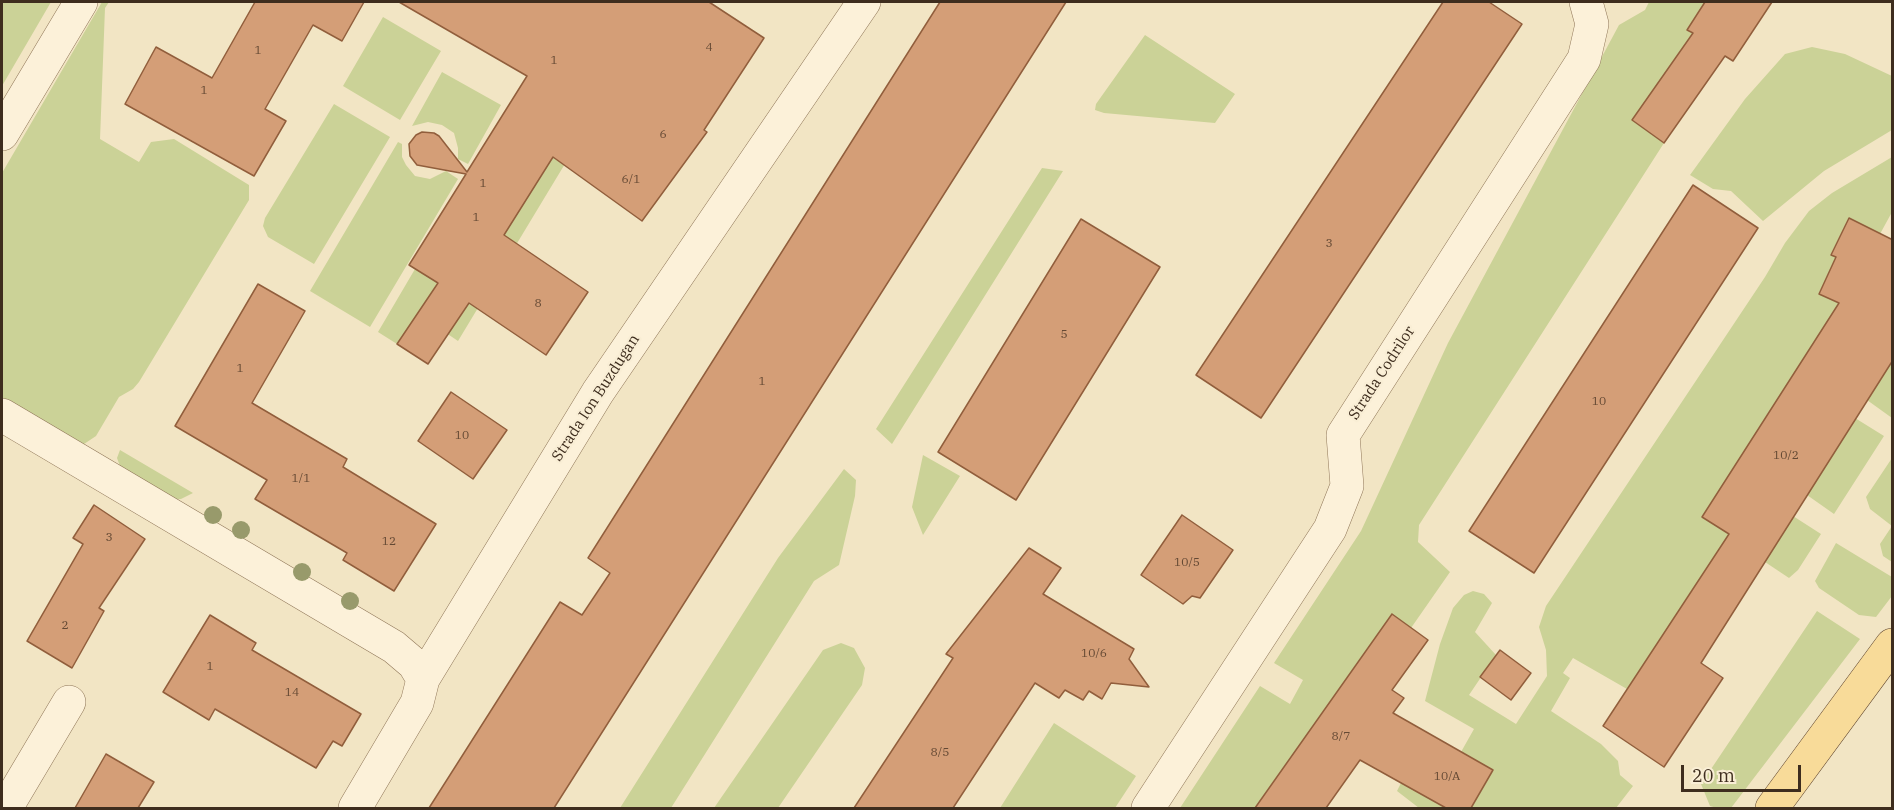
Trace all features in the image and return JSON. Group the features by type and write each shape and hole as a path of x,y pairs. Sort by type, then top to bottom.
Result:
{"main road":[{"path":"1772,808 1893,645"}],"street":[{"path":"2,134 81,2"},
{"name":"Strada Ion Buzdugan","path":"355,808 417,703 423,679 598,392 864,2"},
{"name":"Strada Codrilor","path":"1148,808 1330,529 1347,486 1343,435 1584,58 1592,24 1586,2"},
{"path":"2,415 394,647 414,664 423,679"},
{"path":"6,808 69,702"}],"green space":[{"path":"2,2 51,2 2,86"},
{"path":"102,2 109,2 105,8 100,139 139,162 151,142 174,139 249,185 249,200 139,382 133,389 119,397 96,436 81,446 2,405 2,173"},
{"path":"1649,2 1705,2 1687,30 1693,33 1632,120 1664,143 1419,525 1418,542 1450,572 1411,628 1392,615 1255,808 1180,808 1260,686 1290,704 1303,680 1274,663 1361,531 1448,343 1619,25 1645,10"},
{"path":"383,17 441,51 400,120 343,86"},
{"path":"1145,35 1235,94 1215,123 1104,113 1095,110 1096,104"},
{"path":"1812,47 1845,54 1892,76 1892,130 1824,171 1763,221 1731,191 1713,189 1690,175 1745,99 1785,54"},
{"path":"442,72 501,105 468,164 458,159 454,133 442,125 428,122 412,126"},
{"path":"334,104 390,137 314,264 268,237 263,226 265,218"},
{"path":"583,134 458,341 418,314 397,344 378,332 415,269 560,144"},
{"path":"398,142 402,144 402,157 406,165 415,176 430,179 446,171 458,179 370,327 310,291"},
{"path":"1892,157 1892,212 1880,234 1848,219 1831,254 1836,257 1819,293 1839,303 1703,517 1729,534 1727,538 1627,689 1573,658 1563,673 1570,678 1551,711 1601,744 1618,761 1620,775 1633,786 1616,808 1471,808 1493,770 1461,752 1474,729 1425,701 1440,644 1453,608 1464,595 1473,591 1484,594 1492,603 1475,632 1496,655 1469,695 1516,724 1547,676 1546,650 1539,627 1546,606 1765,277 1785,243 1809,211 1832,193"},
{"path":"1042,168 1063,171 892,444 876,429"},
{"path":"1892,360 1892,418 1867,400"},
{"path":"1855,418 1884,436 1834,514 1807,495"},
{"path":"120,450 193,493 181,499 167,500 121,469 117,458"},
{"path":"923,455 960,476 923,535 912,507"},
{"path":"1892,458 1892,526 1870,509 1866,497"},
{"path":"844,469 856,480 855,496 839,565 814,581 671,808 620,808 778,558"},
{"path":"1793,516 1821,534 1798,570 1789,578 1765,562"},
{"path":"1892,526 1892,562 1883,556 1880,544"},
{"path":"1836,543 1892,577 1892,596 1876,617 1859,615 1819,588 1815,581"},
{"path":"1817,611 1860,639 1731,808 1710,806 1701,784"},
{"path":"841,643 854,648 865,668 862,685 778,808 714,808 823,650"},
{"path":"1054,723 1136,776 1115,808 1000,808"},
{"path":"1401,783 1446,808 1419,808 1397,791"}],"building":[{"path":"255,2 364,2 342,41 313,25 265,109 286,121 254,176 125,104 156,47 212,78"},
{"path":"399,2 709,2 764,38 704,130 707,132 642,221 553,157 504,235 588,292 546,355 469,303 428,364 397,344 438,283 409,265 466,174 417,165 410,156 409,144 416,135 422,132 434,133 439,136 467,172 527,76"},
{"path":"940,2 1066,2 554,808 429,808 560,602 582,615 610,573 588,558"},
{"path":"1443,2 1489,2 1522,24 1261,418 1196,375"},
{"path":"1705,2 1772,2 1733,61 1725,56 1664,143 1632,120 1693,33 1687,30"},
{"path":"1693,185 1758,228 1534,573 1469,531"},
{"path":"1849,218 1893,240 1893,360 1701,663 1723,678 1664,767 1603,726 1729,534 1702,517 1839,303 1819,294 1836,257 1831,255"},
{"path":"1081,219 1160,267 1016,500 938,452"},
{"path":"258,284 305,311 252,403 347,459 343,467 436,524 394,591 343,560 347,553 255,499 267,480 175,426"},
{"path":"451,392 507,430 473,479 418,441"},
{"path":"94,505 145,539 99,608 104,611 72,668 27,641 83,544 73,538"},
{"path":"1182,515 1233,550 1200,598 1192,596 1183,604 1141,575"},
{"path":"1029,548 1061,568 1043,594 1134,649 1129,659 1149,687 1111,683 1102,699 1089,691 1083,700 1065,690 1059,698 1035,683 953,808 854,808 953,658 946,654"},
{"path":"1392,614 1428,640 1392,690 1404,698 1393,713 1493,770 1471,808 1446,808 1360,760 1326,808 1255,808"},
{"path":"210,615 256,643 252,650 361,714 342,746 333,741 316,768 215,709 209,720 163,692"},
{"path":"1500,650 1531,673 1511,700 1480,677"},
{"path":"106,754 154,782 138,808 75,808"}]}
